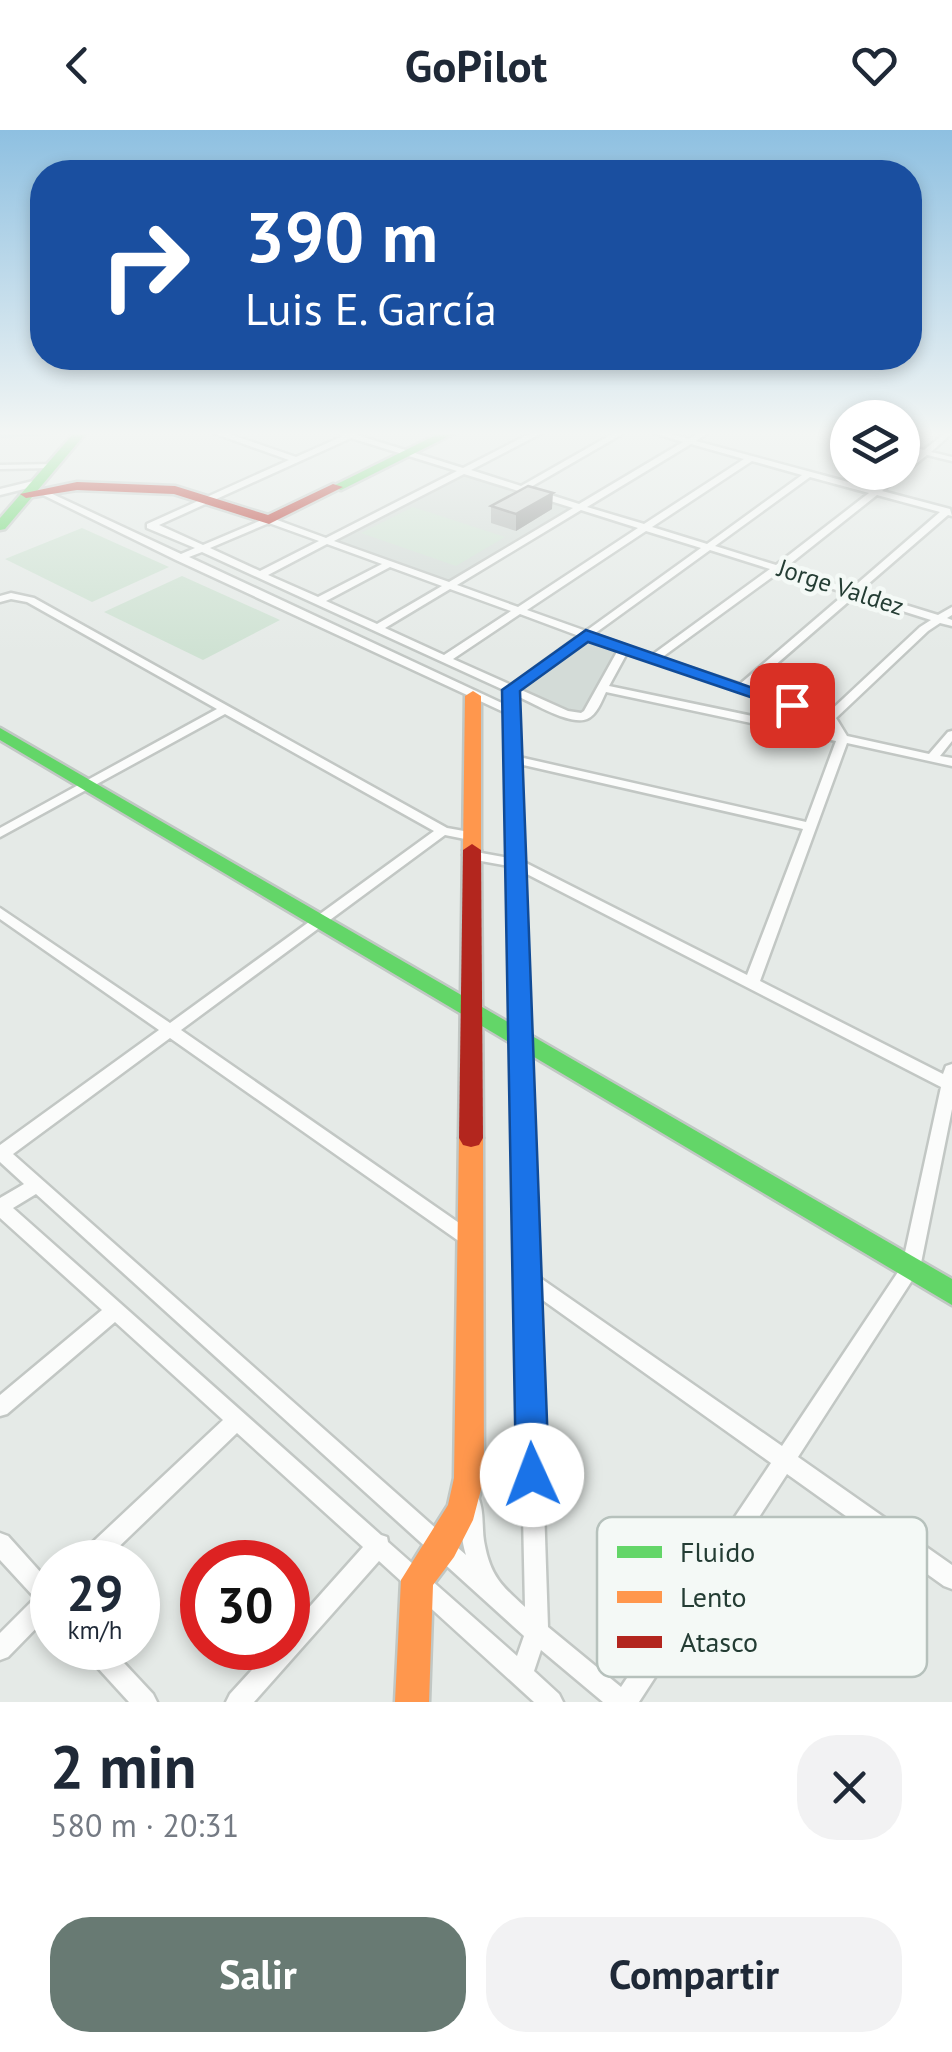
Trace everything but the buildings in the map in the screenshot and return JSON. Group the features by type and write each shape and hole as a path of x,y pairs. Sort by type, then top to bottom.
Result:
{"street":[{"path":"0,526 19,506"},
{"path":"67,506 510,711"},
{"path":"130,536 193,506"},
{"path":"229,506 653,659 830,717 842,739 751,985"},
{"path":"179,558 206,550 298,506"},
{"path":"262,574 394,506"},
{"path":"445,658 680,506"},
{"path":"511,690 766,506"},
{"path":"653,659 858,506"},
{"path":"378,628 584,507"},
{"name":"Jorge Valdez","path":"584,507 946,621"},
{"path":"740,689 949,512"},
{"path":"152,526 576,717 589,713 624,648"},
{"path":"319,600 392,563"},
{"path":"0,599 11,596 30,600 470,846 515,863 751,985 951,1077 911,1268 745,1517"},
{"path":"830,717 924,628 946,621 952,610"},
{"path":"604,688 952,762"},
{"path":"511,690 537,1632 521,1674"},
{"path":"473,696 469,1478 474,1546 488,1588"},
{"path":"0,833 223,710"},
{"path":"0,732 952,1293"},
{"path":"932,758 952,734"},
{"path":"512,759 809,827"},
{"path":"443,831 0,1153 537,1632 623,1702 639,1677"},
{"path":"0,912 469,1239"},
{"path":"38,1185 0,1207 551,1702"},
{"path":"527,1280 867,1517"},
{"path":"0,1407 115,1310"},
{"path":"111,1540 238,1418"},
{"path":"412,1702 416,1580 443,1546 462,1509 469,1478"},
{"path":"0,1544 30,1576"},
{"path":"310,1622 379,1545"},
{"path":"927,1560 952,1578"},
{"path":"0,1649 30,1620"},
{"path":"115,1670 145,1702"},
{"path":"238,1702 267,1670"}],"shaded area":[{"path":"395,506 581,507 453,585 328,540"},
{"path":"586,636 623,649 588,713 575,716 513,689"}],"green space":[{"path":"413,507 505,537 456,566 361,533"},
{"path":"82,528 169,567 92,602 5,559"},
{"path":"182,576 280,620 203,660 104,612"}],"traffic: fast":[{"path":"0,526 17,506"},
{"path":"0,733 952,1293"}],"traffic: slow":[{"path":"472,850 473,696"},
{"path":"412,1702 417,1580 443,1546 462,1509 469,1478 471,1138"}],"traffic: jam":[{"path":"226,506 269,520 297,506"},
{"path":"471,1138 472,850"}],"route":[{"path":"532,1475 511,690 586,635 792,705"}]}
